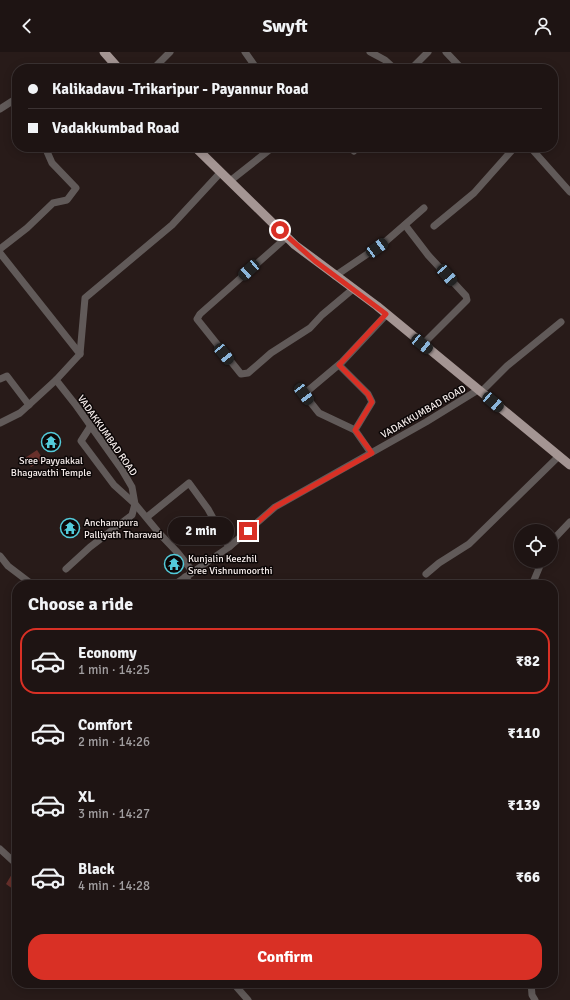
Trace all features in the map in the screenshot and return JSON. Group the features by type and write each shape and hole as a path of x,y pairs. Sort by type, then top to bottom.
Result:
{"main road":[{"path":"104,52 115,64"},
{"path":"200,152 286,237 386,314 570,465"}],"street":[{"path":"158,64 170,52"},
{"path":"245,52 253,64"},
{"path":"370,52 389,64"},
{"path":"416,64 428,52"},
{"path":"446,52 457,64"},
{"path":"0,110 12,101"},
{"path":"0,249 27,228 53,204 66,200 76,188 52,163 47,152"},
{"path":"230,181 267,152"},
{"path":"434,226 474,193 511,152"},
{"path":"534,152 570,192"},
{"path":"0,423 20,413 44,389 56,380 80,354 85,298 172,225 221,172"},
{"path":"335,276 369,254 424,208"},
{"path":"405,225 428,255 466,296 467,300 422,344"},
{"path":"286,237 200,314 197,319 241,374 248,373 271,354 310,328 322,315 353,289"},
{"path":"0,253 80,354"},
{"path":"372,453 355,430 319,413 304,394 339,365 386,314"},
{"name":"VADAKKUMBAD ROAD","path":"56,380 75,404 132,488 135,504 193,572 229,547 275,507 480,391 507,366 561,322"},
{"path":"339,365 368,394 372,402 355,430"},
{"path":"0,379 6,376 29,405"},
{"path":"66,569 90,547 132,515 135,504 114,485 81,441 90,427"},
{"path":"426,574 439,563 469,544 559,456"},
{"path":"147,517 189,483 208,509 229,547"},
{"path":"558,535 570,522"},
{"path":"0,556 8,566 26,580"},
{"path":"534,580 539,568"},
{"path":"181,580 193,572"},
{"path":"0,848 12,861"},
{"path":"237,988 248,1000"},
{"path":"531,988 532,995 535,1000"}],"shaded area":[{"path":"37,450 43,459 31,467 25,458"},
{"path":"12,874 12,888 6,884"}],"place":[{"name":"Sree Payyakkal Bhagavathi Temple","path":"51,442"},
{"name":"Anchampura Palliyath Tharavad","path":"70,528"},
{"name":"Kunjalin Keezhil Sree Vishnumoorthi","path":"174,564"}],"route":[{"path":"248,531 275,507 306,488 372,453 355,430 372,402 368,394 339,365 386,314 315,261 295,245 280,230"}]}
